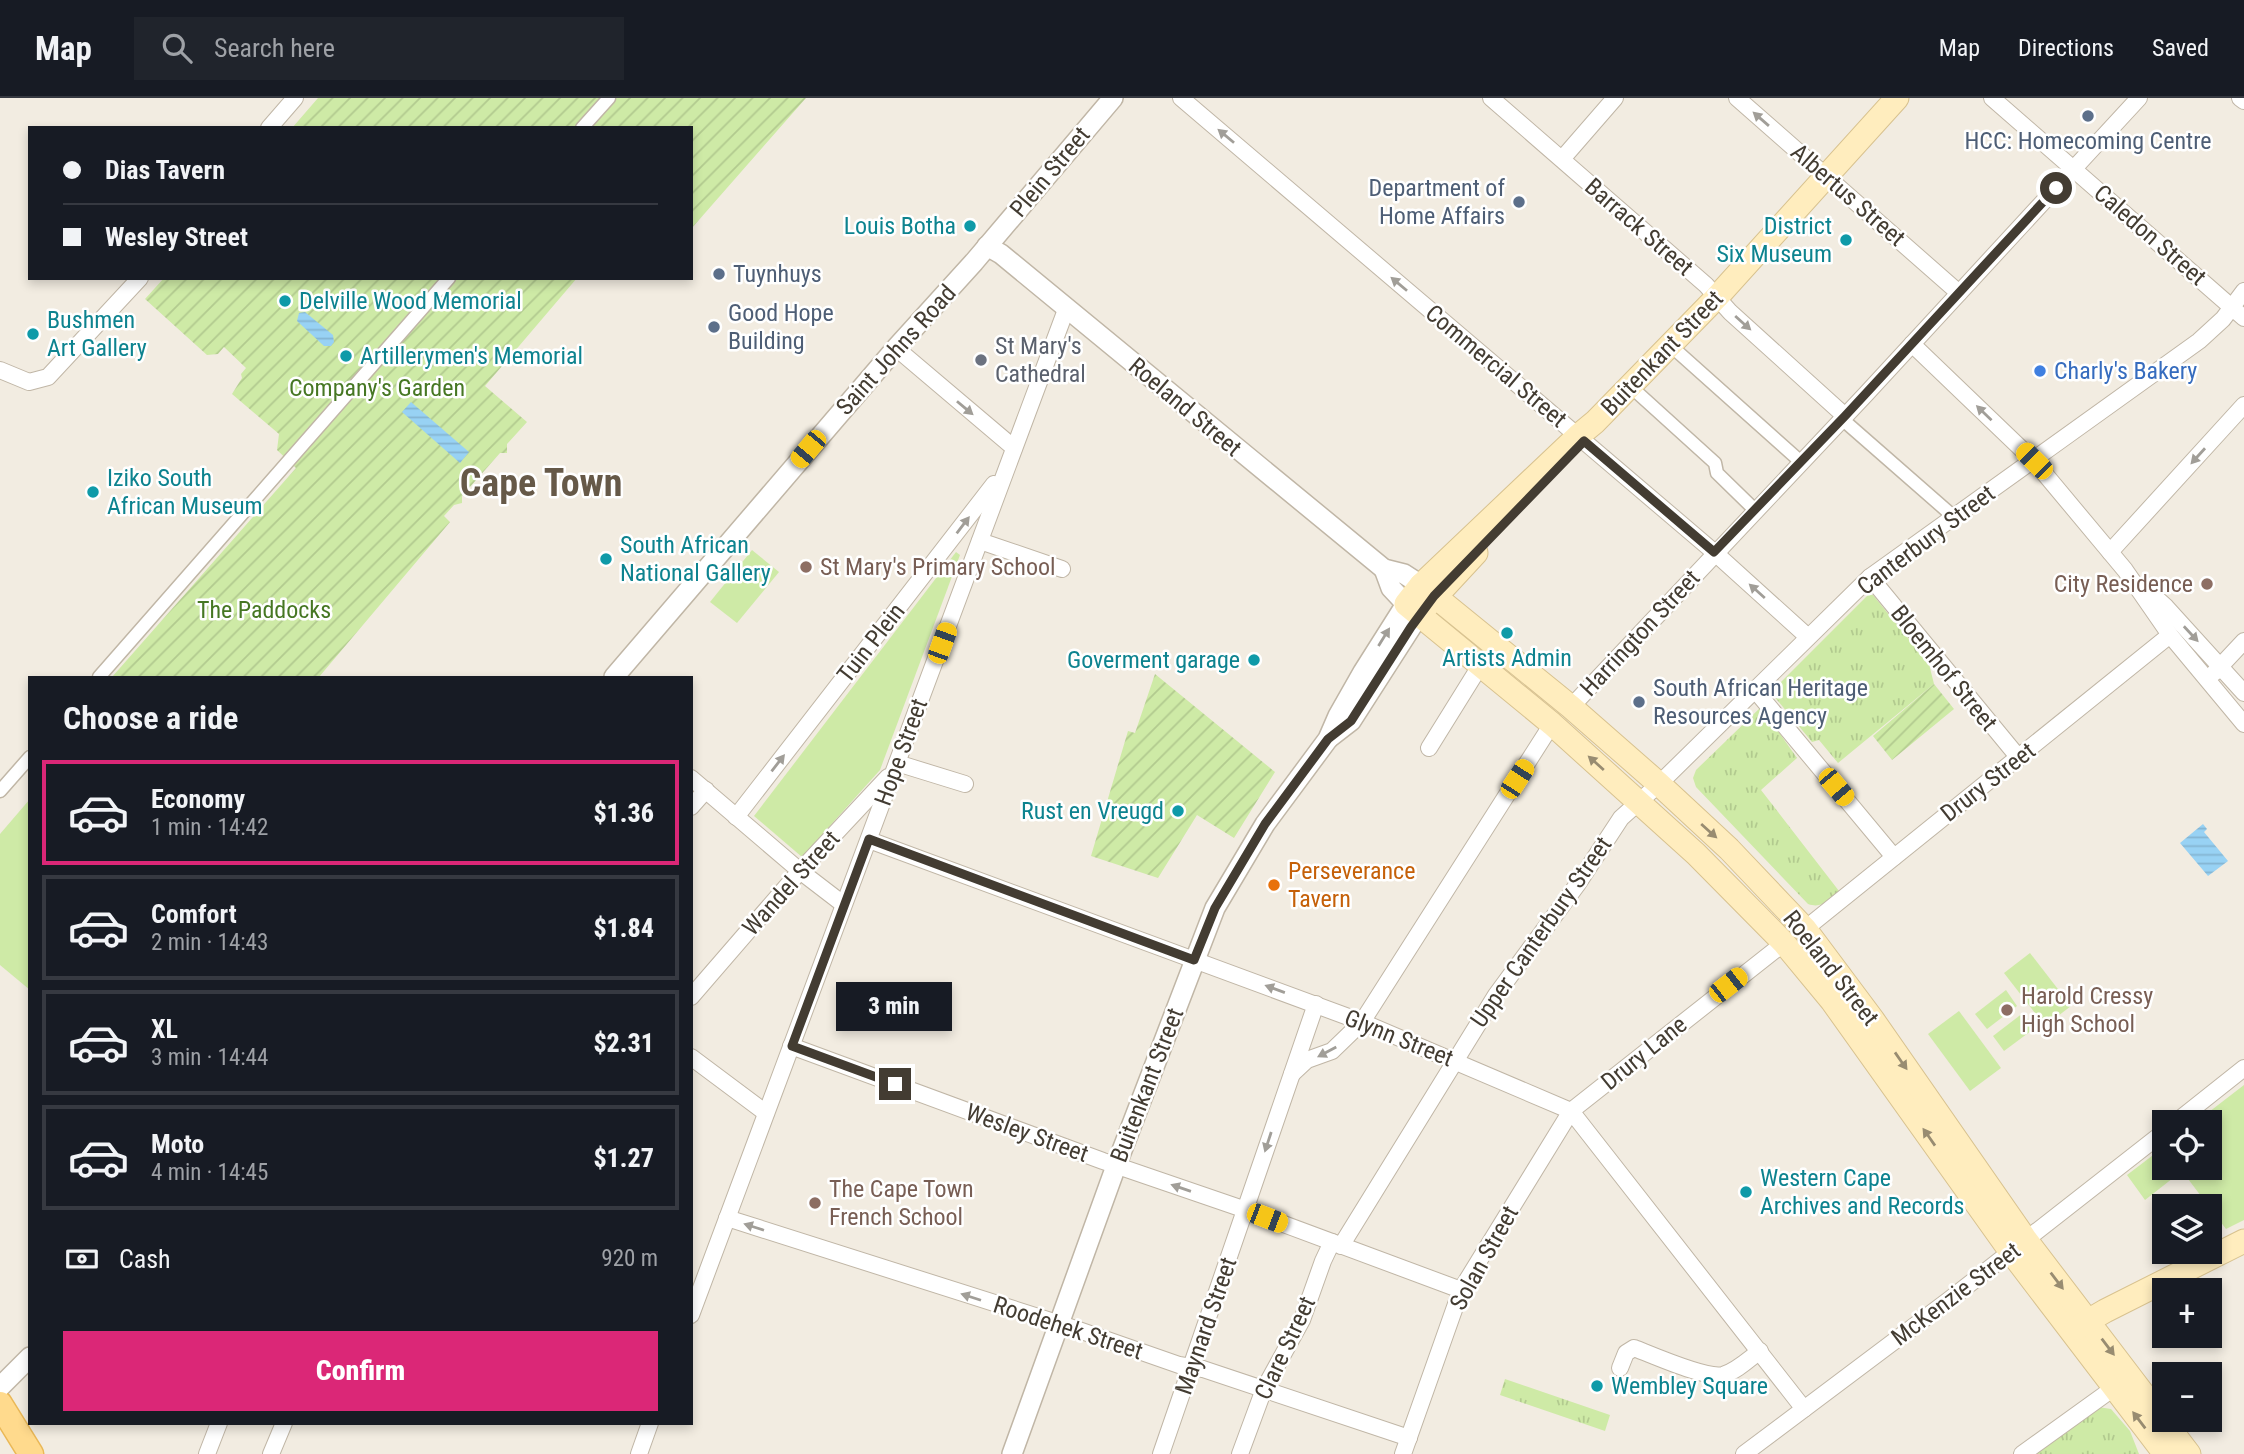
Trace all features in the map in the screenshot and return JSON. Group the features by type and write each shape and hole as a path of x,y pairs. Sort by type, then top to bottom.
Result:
{"main road":[{"name":"Buitenkant Street","path":"1413,609 1717,298 1897,98"},
{"name":"Roeland Street","path":"1428,591 1571,707 1659,784 1729,849 1805,929 1873,1020 2019,1246"},
{"name":"Roeland Street","path":"1413,609 1552,724 1696,854 1784,943 1832,1001 2080,1326 2120,1380 2165,1454"},
{"path":"2080,1326 2244,1241"},
{"name":"Roeland Street","path":"2120,1380 2189,1454"},
{"path":"0,1404 31,1454"}],"street":[{"path":"271,126 295,98"},
{"path":"584,126 609,98"},
{"name":"Plein Street","path":"987,246 1113,98"},
{"name":"Commercial Street","path":"1181,98 1586,433 1808,637"},
{"name":"Barrack Street","path":"1491,98 1706,285 1844,418 1954,517"},
{"path":"1562,159 1615,98"},
{"name":"Albertus Street","path":"1737,98 1959,293"},
{"name":"Caledon Street","path":"1992,98 2238,312"},
{"name":"Harrington Street","path":"1571,707 1714,552 1844,418 2139,98"},
{"name":"Roeland Street","path":"987,246 1001,254 1067,307 1384,569 1404,574 1428,591"},
{"name":"Saint Johns Road","path":"615,676 895,348 987,246"},
{"path":"0,370 29,382 48,377 138,280"},
{"path":"100,676 447,280"},
{"name":"Canterbury Street","path":"1659,784 1870,577 2238,312 2244,291"},
{"name":"Hope Street","path":"693,1310 1067,307"},
{"path":"1912,344 2034,461 2125,570 2170,635 2244,724"},
{"path":"1670,345 1801,462"},
{"path":"895,348 1014,448"},
{"path":"1630,386 1715,463 1717,473 1755,510"},
{"path":"2110,552 2244,405"},
{"name":"Tuin Plein","path":"736,817 1005,469"},
{"path":"980,541 1062,569"},
{"name":"Roeland Street","path":"1384,569 1391,588 1413,609"},
{"path":"2125,570 2166,607 2244,693"},
{"name":"Bloemhof Street","path":"1870,577 2019,758"},
{"name":"Buitenkant Street","path":"1012,1454 1116,1166 1215,908 1265,824 1328,739 1351,721 1413,609"},
{"name":"Drury Street","path":"1805,929 2170,635"},
{"path":"2207,679 2244,641"},
{"path":"1429,748 1480,666"},
{"path":"1755,690 1894,857"},
{"path":"1289,1077 1307,1060 1332,1051 1362,1022 1552,724"},
{"path":"0,791 28,759"},
{"path":"895,767 965,784"},
{"name":"Wandel Street","path":"693,995 895,767"},
{"path":"693,780 843,904"},
{"name":"Upper Canterbury Street","path":"1337,1244 1496,995 1577,885 1615,826 1659,784"},
{"path":"693,805 706,790"},
{"name":"Glynn Street","path":"869,839 1316,1004 1571,1111 1804,1409"},
{"name":"Drury Lane","path":"1571,1111 1784,943"},
{"name":"Maynard Street","path":"1161,1454 1316,1004"},
{"name":"Wesley Street","path":"792,1046 1461,1290"},
{"path":"693,1059 766,1113"},
{"path":"2191,1110 2244,1068"},
{"name":"Solan Street","path":"1403,1454 1461,1290 1571,1111"},
{"name":"McKenzie Street","path":"1744,1454 2019,1246 2152,1141"},
{"name":"Roodehek Street","path":"727,1218 1264,1389 1409,1438"},
{"name":"Clare Street","path":"1240,1454 1264,1389 1302,1321 1323,1261 1337,1244"},
{"path":"1620,1368 1626,1353 1634,1348 1694,1370 1723,1375 1737,1369 1760,1351"},
{"path":"0,1387 28,1359"},
{"path":"2022,1454 2120,1380"},
{"path":"207,1454 218,1425"},
{"path":"271,1454 283,1425"},
{"path":"642,1453 649,1425"}],"green space":[{"path":"318,98 806,98 693,227 693,126 294,126"},
{"name":"Company's Garden","path":"162,280 575,280 485,386 527,422 507,444 507,453 500,453 462,496 462,503 454,505 444,516 450,522 320,676 113,676 296,468 277,450 279,434 232,394 246,368 224,347 218,354 207,355 145,299"},
{"path":"752,550 779,572 737,623 710,602"},
{"path":"956,552 960,555 880,770 802,857 754,816"},
{"path":"1868,595 1873,595 1929,664 1934,684 1838,763 1819,740 1812,742 1773,695 1779,684"},
{"path":"1155,674 1275,772 1234,838 1197,815 1158,878 1091,856 1128,731 1135,733"},
{"path":"1934,684 1954,709 1892,760 1873,736"},
{"path":"1761,707 1797,758 1761,790 1839,891 1821,904 1808,904 1696,787 1693,778 1696,770"},
{"path":"28,801 28,988 0,965 0,834"},
{"path":"2030,953 2071,1006 2045,1026 2004,973"},
{"path":"2006,990 2017,1006 1987,1029 1975,1014"},
{"path":"1959,1011 2001,1068 1970,1091 1928,1034"},
{"path":"2023,1013 2035,1028 2004,1051 1993,1036"},
{"path":"2244,1085 2244,1220 2226,1229 2222,1224 2222,1194 2199,1194 2189,1180 2222,1180 2222,1110 2212,1110"},
{"path":"2152,1156 2152,1180 2171,1180 2145,1200 2127,1175"},
{"path":"1505,1379 1610,1415 1605,1431 1500,1395"},
{"path":"2098,1407 2111,1409 2130,1431 2139,1454 2033,1454"}],"water":[{"path":"305,312 333,335 334,342 331,346 324,346 297,321 299,313"},
{"path":"411,402 469,452 460,463 402,412"},
{"path":"2203,824 2207,829 2204,832 2228,861 2208,876 2180,843"}],"place":[{"name":"HCC: Homecoming Centre","path":"2088,116"},
{"name":"Department of Home Affairs","path":"1519,202"},
{"name":"Louis Botha","path":"970,226"},
{"name":"District Six Museum","path":"1846,240"},
{"name":"Tuynhuys","path":"719,274"},
{"name":"Delville Wood Memorial","path":"285,301"},
{"name":"Good Hope Building","path":"714,327"},
{"name":"Bushmen Art Gallery","path":"33,334"},
{"name":"Artillerymen's Memorial","path":"346,356"},
{"name":"St Mary's Cathedral","path":"981,360"},
{"name":"Charly's Bakery","path":"2040,371"},
{"name":"Iziko South African Museum","path":"93,492"},
{"name":"South African National Gallery","path":"606,559"},
{"name":"St Mary's Primary School","path":"806,567"},
{"name":"City Residence","path":"2207,584"},
{"name":"Artists Admin","path":"1507,633"},
{"name":"Goverment garage","path":"1254,660"},
{"name":"South African Heritage Resources Agency","path":"1639,702"},
{"name":"Rust en Vreugd","path":"1178,811"},
{"name":"Perseverance Tavern","path":"1274,885"},
{"name":"Harold Cressy High School","path":"2007,1010"},
{"name":"Western Cape Archives and Records","path":"1746,1192"},
{"name":"The Cape Town French School","path":"815,1203"},
{"name":"Wembley Square","path":"1597,1386"}],"district":[{"name":"Cape Town","path":"541,483"}],"route":[{"path":"895,1084 792,1046 869,839 1194,960 1215,908 1265,824 1328,739 1351,721 1419,615 1434,596 1584,441 1714,552 1845,416 2056,188"}],"park label":[{"name":"The Paddocks","path":"264,610"}]}
